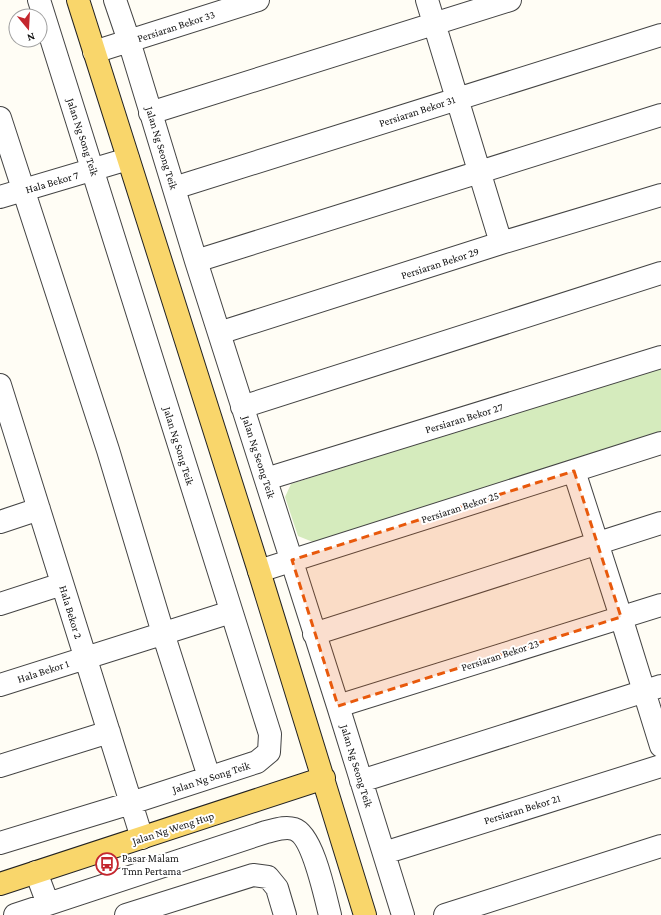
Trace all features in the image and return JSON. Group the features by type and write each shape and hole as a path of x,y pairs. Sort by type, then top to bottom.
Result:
{"main road":[{"path":"78,0 324,778 365,915"},
{"name":"Jalan Ng Weng Hup","path":"0,884 324,778"}],"street":[{"name":"Jalan Ng Song Teik","path":"39,0 270,734 269,752 257,762 131,803"},
{"name":"Jalan Ng Seong Teik","path":"115,0 403,915"},
{"name":"Persiaran Bekor 33","path":"94,52 258,0"},
{"path":"427,0 502,243"},
{"path":"150,113 510,0"},
{"name":"Persiaran Bekor 31","path":"174,188 661,35"},
{"path":"196,261 661,115"},
{"path":"0,118 108,450 163,633 209,777"},
{"name":"Hala Bekor 7","path":"0,197 128,160"},
{"name":"Persiaran Bekor 29","path":"219,333 502,243 661,195"},
{"path":"242,407 661,273"},
{"name":"Persiaran Bekor 27","path":"266,479 661,357"},
{"name":"Hala Bekor 2","path":"0,385 8,440 39,509 142,838"},
{"name":"Persiaran Bekor 25","path":"259,571 661,443"},
{"path":"574,471 621,617 652,689 661,746"},
{"path":"0,522 39,509"},
{"path":"314,634 661,524"},
{"path":"0,604 62,584"},
{"name":"Persiaran Bekor 23","path":"338,706 661,605"},
{"name":"Hala Bekor 1","path":"0,685 231,612"},
{"path":"361,781 652,689"},
{"path":"0,766 108,732"},
{"name":"Persiaran Bekor 21","path":"384,853 661,766"},
{"path":"0,843 131,803"},
{"path":"15,915 53,908 266,832 282,828 294,829 305,838 311,848 330,915"},
{"path":"445,915 661,846"},
{"path":"36,872 53,908"},
{"path":"126,915 253,875 268,878 277,888 285,915"}],"highlighted area":[{"path":"574,471 621,617 338,706 292,560"}],"green space":[{"path":"661,366 661,433 313,542 298,536 285,497 291,484"}],"place":[{"name":"Pasar Malam Tmn Pertama","path":"107,864"}]}
